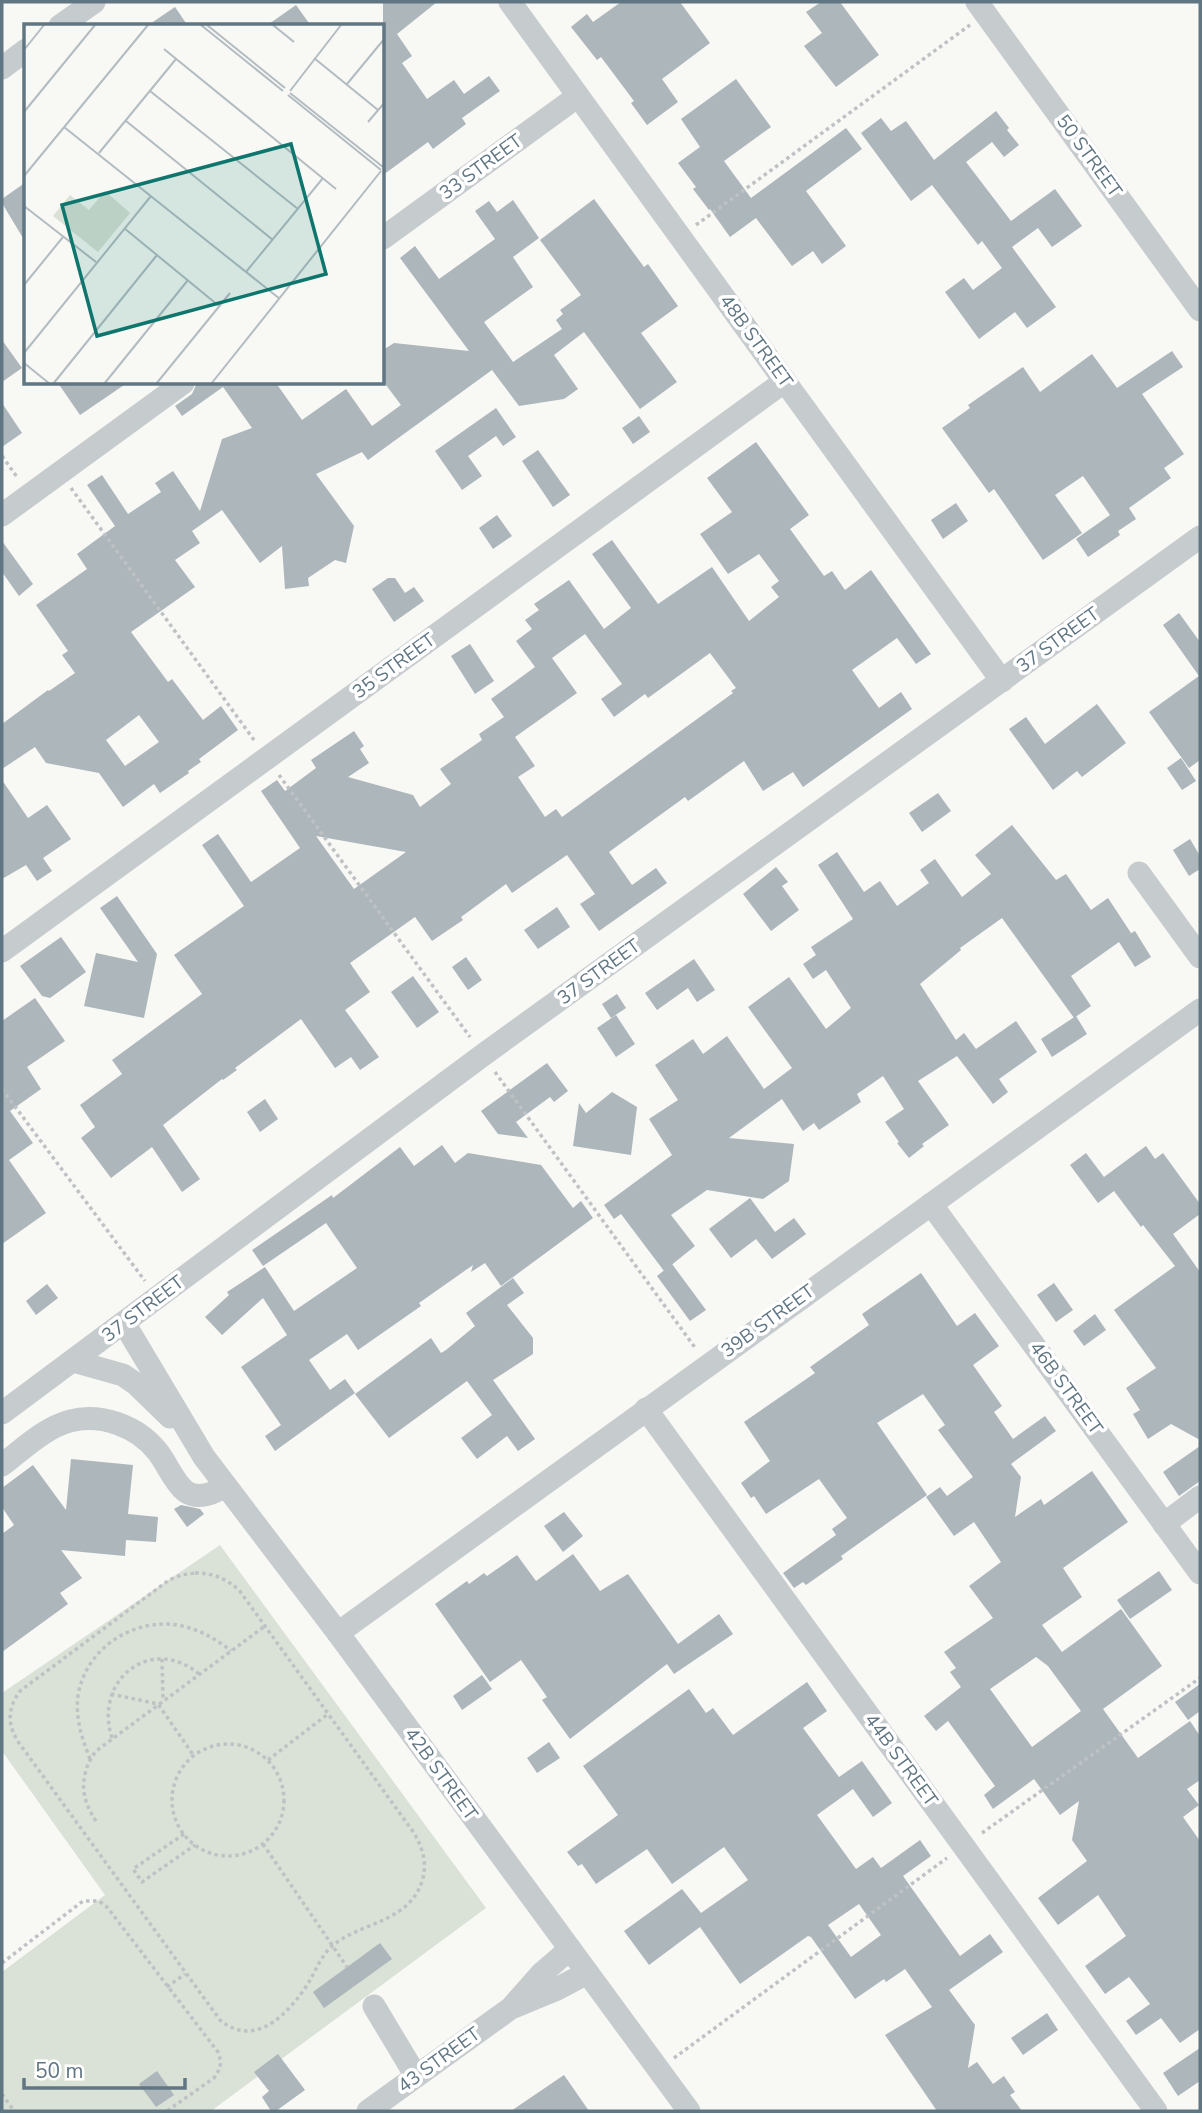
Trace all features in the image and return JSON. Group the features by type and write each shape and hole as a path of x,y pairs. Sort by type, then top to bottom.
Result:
{"street":[{"path":"63,24 94,2"},
{"name":"48B STREET","path":"510,2 1002,681"},
{"name":"50 STREET","path":"982,8 1200,310"},
{"path":"2,68 24,52"},
{"name":"33 STREET","path":"385,237 578,96"},
{"name":"35 STREET","path":"2,951 786,381"},
{"path":"2,515 180,385"},
{"name":"37 STREET","path":"2,1413 483,1055 1200,537"},
{"path":"1139,873 1200,957"},
{"name":"39B STREET","path":"338,1633 1200,1010"},
{"name":"46B STREET","path":"931,1204 1200,1573"},
{"name":"42B STREET","path":"124,1323 156,1373 192,1439 338,1633 688,2111"},
{"name":"42B STREET","path":"73,1361 123,1375 136,1384 192,1439"},
{"name":"44B STREET","path":"646,1409 1156,2111"},
{"path":"2,1465 59,1424 86,1418 100,1419 126,1426 149,1441 180,1485 190,1493 213,1493 225,1485"},
{"path":"1164,1524 1200,1497"},
{"name":"43 STREET","path":"368,2111 511,2008 541,1974 570,1949"},
{"name":"43 STREET","path":"511,2008 587,1973"},
{"path":"374,2006 416,2076"}],"path":[{"path":"680,236 982,8"},
{"path":"60,473 707,1365"},
{"path":"2,1089 158,1298"},
{"path":"208,1573 230,1582 239,1590 328,1714 414,1833 420,1844 425,1869 417,1893 400,1911 332,1947 290,2006 270,2024 244,2032 227,2026 220,2020 185,1973 14,1735 9,1717 10,1707 20,1691 169,1580 181,1575 208,1573"},
{"path":"90,1759 80,1730 78,1695 94,1658 113,1640 134,1629 162,1624 177,1625 205,1634 231,1651"},
{"path":"96,1821 85,1801 83,1777 96,1751 265,1626"},
{"path":"112,1738 107,1716 111,1694 123,1675 131,1669 151,1660 162,1659 182,1663 199,1674"},
{"path":"162,1659 163,1700"},
{"path":"658,2070 963,1846 1200,1678"},
{"path":"111,1694 158,1704 194,1756"},
{"path":"268,1760 328,1714"},
{"path":"232,1744 245,1746 268,1760 282,1783 284,1797 284,1810 272,1835 252,1851 229,1856 205,1852 195,1845 177,1823 172,1799 178,1775 185,1765 206,1749 232,1744"},
{"path":"184,1834 132,1869 142,1882 195,1845"},
{"path":"262,1844 347,1968"},
{"path":"2,1963 83,1901 99,1901 107,1907 218,2052 221,2061 220,2070 214,2078 167,2111"},
{"path":"167,1987 185,1973"},
{"path":"2,2094 14,2111"}],"shaded area":[{"path":"220,1545 486,1908 211,2111 2,2111 2,1972 105,1895 2,1751 2,1693"}],"building":[{"path":"383,2 437,2 397,34 412,56 402,63 427,99 454,80 464,94 489,76 500,91 462,118 466,124 433,149 428,142 385,174 385,24"},
{"path":"621,2 680,2 710,43 662,79 678,102 647,125 631,103 634,101 601,57 597,60 571,27 587,14 593,22"},
{"path":"821,2 840,2 879,55 836,87 804,46 822,33 806,12"},
{"path":"296,5 310,24 269,24"},
{"path":"175,7 187,24 150,24"},
{"path":"736,79 771,127 724,161 751,198 846,128 862,149 806,191 846,246 822,264 813,251 792,266 756,218 730,237 693,189 696,187 678,163 700,147 681,119"},
{"path":"996,111 1019,145 1004,157 992,142 966,162 1011,221 1055,189 1082,226 1052,247 1038,228 1012,247 1056,307 1027,328 1015,312 979,339 945,292 964,278 973,290 1002,268 982,241 978,245 932,185 911,201 861,133 881,118 891,131 906,121 934,160"},
{"path":"24,183 24,240 2,203 2,199"},
{"path":"594,199 644,267 648,264 678,306 641,333 677,382 640,409 584,332 554,355 578,389 564,399 519,406 492,370 368,460 362,452 316,474 354,526 346,563 335,560 308,578 309,586 285,589 282,546 260,563 222,510 192,531 200,543 175,560 195,587 131,632 168,682 172,679 203,720 221,706 238,730 199,759 201,762 188,771 189,773 160,793 154,784 123,807 99,773 46,763 35,747 2,769 2,724 75,673 62,655 68,651 36,605 87,569 77,554 115,526 87,485 102,475 128,514 161,492 155,483 173,471 200,511 222,439 252,428 223,387 182,416 175,406 192,394 196,385 277,385 302,420 346,389 372,426 401,405 385,384 385,349 394,343 469,351 400,258 415,246 439,279 495,239 475,211 489,201 497,212 513,200 539,238 513,257 533,287 484,322 513,362 562,329 556,320 563,314 560,310 581,295 540,240","holes":["139,715 159,742 125,766 106,740"]},
{"path":"2,340 22,368 2,382"},
{"path":"1172,351 1183,367 1142,394 1184,454 1164,468 1171,478 1129,508 1136,519 1118,531 1120,535 1088,557 1076,539 1110,515 1083,476 1055,495 1082,533 1043,560 994,489 989,493 942,428 970,408 968,405 1023,367 1040,392 1092,354 1117,388"},
{"path":"59,385 124,385 80,415"},
{"path":"2,403 22,433 2,447"},
{"path":"496,408 516,437 503,446 496,436 468,456 482,476 462,490 435,451"},
{"path":"639,416 650,432 633,444 622,428"},
{"path":"756,442 809,515 790,529 824,576 832,571 845,590 871,570 931,654 916,664 897,638 852,670 879,708 901,692 912,709 803,787 793,772 763,791 744,761 688,801 685,797 609,852 632,885 656,868 667,883 599,931 580,904 595,894 567,855 512,893 506,884 461,917 463,920 432,941 415,917 350,963 370,992 345,1010 379,1057 360,1070 351,1057 335,1068 301,1019 163,1125 200,1179 182,1192 152,1147 111,1178 81,1138 95,1127 80,1105 122,1074 112,1060 202,994 174,955 244,906 202,845 218,834 251,882 300,848 261,791 277,780 285,791 316,768 311,760 354,731 364,746 360,749 369,763 348,777 413,795 420,807 451,784 440,769 482,740 479,734 504,717 491,699 535,667 516,641 532,629 525,620 539,610 534,604 569,580 604,629 631,608 592,554 612,540 658,604 712,567 749,621 779,597 771,587 779,581 759,554 728,574 700,534 732,512 707,478","holes":["585,634 622,684 601,699 614,717 645,694 648,698 710,653 736,688 731,691 733,693 562,817 556,809 545,817 518,777 535,766 515,737 577,693 552,658","316,836 406,852 354,889"]},
{"path":"538,450 570,495 553,507 522,461"},
{"path":"956,503 968,521 943,539 931,520"},
{"path":"497,515 512,536 493,549 479,528"},
{"path":"2,541 33,584 19,596 2,572"},
{"path":"388,578 395,578 405,593 414,587 424,601 394,622 372,589"},
{"path":"1179,613 1200,642 1200,760 1189,768 1149,712 1199,676 1163,625"},
{"path":"470,644 494,681 475,694 451,656"},
{"path":"1097,704 1126,743 1082,777 1077,771 1053,790 1009,729 1026,717 1045,744"},
{"path":"1181,758 1196,781 1182,790 1167,768"},
{"path":"2,780 28,818 47,805 71,839 43,858 52,871 37,881 26,865 2,879"},
{"path":"938,793 951,811 922,832 909,813"},
{"path":"1012,825 1056,880 1066,874 1091,910 1108,898 1131,933 1126,936 1135,931 1151,957 1135,967 1119,942 1071,976 1091,1006 1074,1018 1002,918 960,948 961,950 920,984 956,1040 964,1033 976,1049 1016,1021 1037,1052 999,1079 1008,1092 993,1104 957,1056 918,1081 949,1125 922,1144 924,1146 909,1158 885,1122 904,1109 883,1076 857,1094 861,1102 819,1130 814,1123 803,1131 782,1099 729,1138 794,1144 789,1181 763,1199 707,1190 671,1215 695,1246 664,1271 621,1214 614,1219 604,1205 672,1155 649,1119 678,1100 655,1065 693,1039 703,1054 727,1036 764,1089 792,1068 748,1007 789,977 826,1029 851,1008 826,970 813,979 803,964 816,955 811,947 853,919 818,865 837,852 864,892 880,881 897,906 929,883 920,870 935,859 962,897 991,874 975,855"},
{"path":"1190,839 1200,856 1200,869 1189,876 1173,850"},
{"path":"776,867 788,882 782,886 799,910 771,931 743,894"},
{"path":"117,896 157,954 144,1018 84,1006 96,953 138,962 100,908"},
{"path":"557,907 570,927 538,949 524,930"},
{"path":"61,937 86,972 50,998 42,996 20,966"},
{"path":"466,957 482,980 468,990 452,967"},
{"path":"694,959 715,990 697,1002 688,988 657,1010 645,993"},
{"path":"413,976 439,1012 417,1028 391,992"},
{"path":"617,994 626,1008 611,1018 602,1004"},
{"path":"35,998 65,1041 27,1067 41,1089 10,1111 33,1143 9,1160 46,1213 2,1244 2,1021"},
{"path":"616,1015 635,1044 616,1057 597,1028"},
{"path":"1076,1016 1087,1034 1052,1057 1041,1039"},
{"path":"547,1063 568,1091 554,1102 550,1097 516,1122 528,1138 498,1134 481,1111"},
{"path":"612,1092 637,1107 631,1155 573,1146 579,1103 586,1113"},
{"path":"265,1099 278,1119 260,1132 247,1112"},
{"path":"442,1145 455,1163 468,1153 541,1165 573,1208 581,1201 593,1218 501,1286 485,1263 471,1272 473,1265 358,1350 347,1334 309,1360 330,1390 345,1379 355,1393 275,1451 265,1436 281,1425 241,1367 287,1335 263,1298 222,1335 205,1317 229,1295 227,1292 265,1267 294,1311 357,1268 326,1223 263,1266 252,1250 332,1195 333,1198 400,1147 414,1166"},
{"path":"1146,1146 1155,1159 1163,1153 1200,1204 1200,1214 1173,1234 1200,1272 1200,1440 1171,1424 1148,1439 1133,1414 1140,1410 1126,1388 1156,1368 1114,1310 1175,1266 1114,1191 1098,1203 1070,1165 1086,1153 1104,1177"},
{"path":"750,1198 775,1232 794,1218 806,1234 772,1259 756,1239 731,1258 709,1229"},
{"path":"672,1264 706,1310 690,1321 657,1276"},
{"path":"921,1273 957,1326 975,1313 999,1346 973,1365 1002,1406 994,1412 1013,1439 1045,1416 1056,1431 1011,1464 1021,1477 1015,1517 1041,1499 1044,1505 1092,1471 1128,1522 1063,1568 1082,1597 1042,1625 1062,1652 1121,1609 1162,1666 1103,1709 1138,1758 1190,1721 1200,1736 1200,1780 1187,1789 1199,1805 1183,1817 1200,1841 1200,2029 1180,2043 1161,2018 1136,2035 1126,2021 1150,2004 1129,1977 1105,1994 1085,1966 1126,1936 1098,1895 1058,1925 1038,1898 1087,1861 1072,1840 1079,1801 1060,1815 1034,1779 993,1809 984,1795 995,1786 948,1721 936,1731 924,1716 961,1687 950,1672 956,1668 944,1652 993,1618 969,1586 1001,1562 974,1522 954,1536 926,1497 940,1487 947,1496 973,1477 938,1430 945,1425 923,1394 877,1423 927,1495 841,1556 843,1559 806,1585 803,1582 794,1588 783,1573 836,1535 832,1529 847,1518 819,1479 766,1514 741,1483 770,1461 744,1422 815,1373 810,1367 869,1325 862,1314","holes":["1036,1657 1048,1666 1081,1711 1032,1747 990,1689"]},
{"path":"513,1278 524,1293 507,1305 533,1338 533,1354 493,1380 535,1439 518,1451 507,1436 477,1459 461,1438 492,1415 467,1381 389,1438 355,1394 431,1338 441,1353 446,1350 475,1326 466,1313"},
{"path":"1054,1283 1073,1310 1056,1322 1037,1295"},
{"path":"47,1284 58,1298 36,1315 26,1301"},
{"path":"1095,1314 1106,1330 1084,1346 1073,1331"},
{"path":"1200,1446 1200,1481 1179,1496 1163,1472"},
{"path":"71,1459 133,1465 128,1514 158,1517 156,1542 126,1540 125,1556 61,1550 82,1578 60,1593 68,1604 2,1652 2,1534 14,1525 2,1507 2,1488 33,1465 66,1510"},
{"path":"181,1505 200,1509 204,1514 187,1527 174,1509"},
{"path":"564,1512 583,1536 563,1552 544,1526"},
{"path":"573,1554 600,1591 628,1574 678,1644 719,1614 733,1634 674,1674 667,1664 570,1739 542,1700 547,1697 521,1660 490,1682 435,1604 467,1581 469,1584 484,1573 487,1576 517,1555 536,1581"},
{"path":"1159,1571 1172,1590 1130,1619 1117,1600"},
{"path":"482,1675 492,1689 462,1710 453,1696"},
{"path":"807,1682 827,1711 803,1728 839,1777 862,1761 892,1803 873,1817 853,1789 817,1815 856,1869 873,1857 881,1868 920,1840 931,1856 903,1876 960,1956 990,1934 1003,1952 949,1990 975,2025 968,2068 977,2062 993,2084 1004,2076 1015,2092 1010,2095 1022,2111 937,2111 885,2035 932,2007 905,1969 886,1982 884,1979 855,1999 808,1936 740,1984 700,1927 649,1965 624,1931 682,1889 701,1913 748,1880 724,1847 672,1884 647,1849 596,1884 582,1864 578,1866 567,1852 618,1815 583,1766 689,1689 706,1713 713,1708 733,1735","holes":["859,1904 881,1935 851,1957 828,1925"]},
{"path":"1200,1684 1200,1711 1188,1720 1175,1702"},
{"path":"549,1742 560,1758 537,1773 527,1758"},
{"path":"380,1943 392,1959 324,2008 313,1992"},
{"path":"1047,2013 1058,2030 1023,2055 1011,2038"},
{"path":"1200,2048 1200,2081 1178,2096 1163,2073"},
{"path":"278,2054 305,2090 276,2111 271,2111 262,2097 269,2091 254,2072"},
{"path":"157,2071 174,2095 156,2107 139,2084"},
{"path":"564,2075 589,2111 511,2111"}]}
